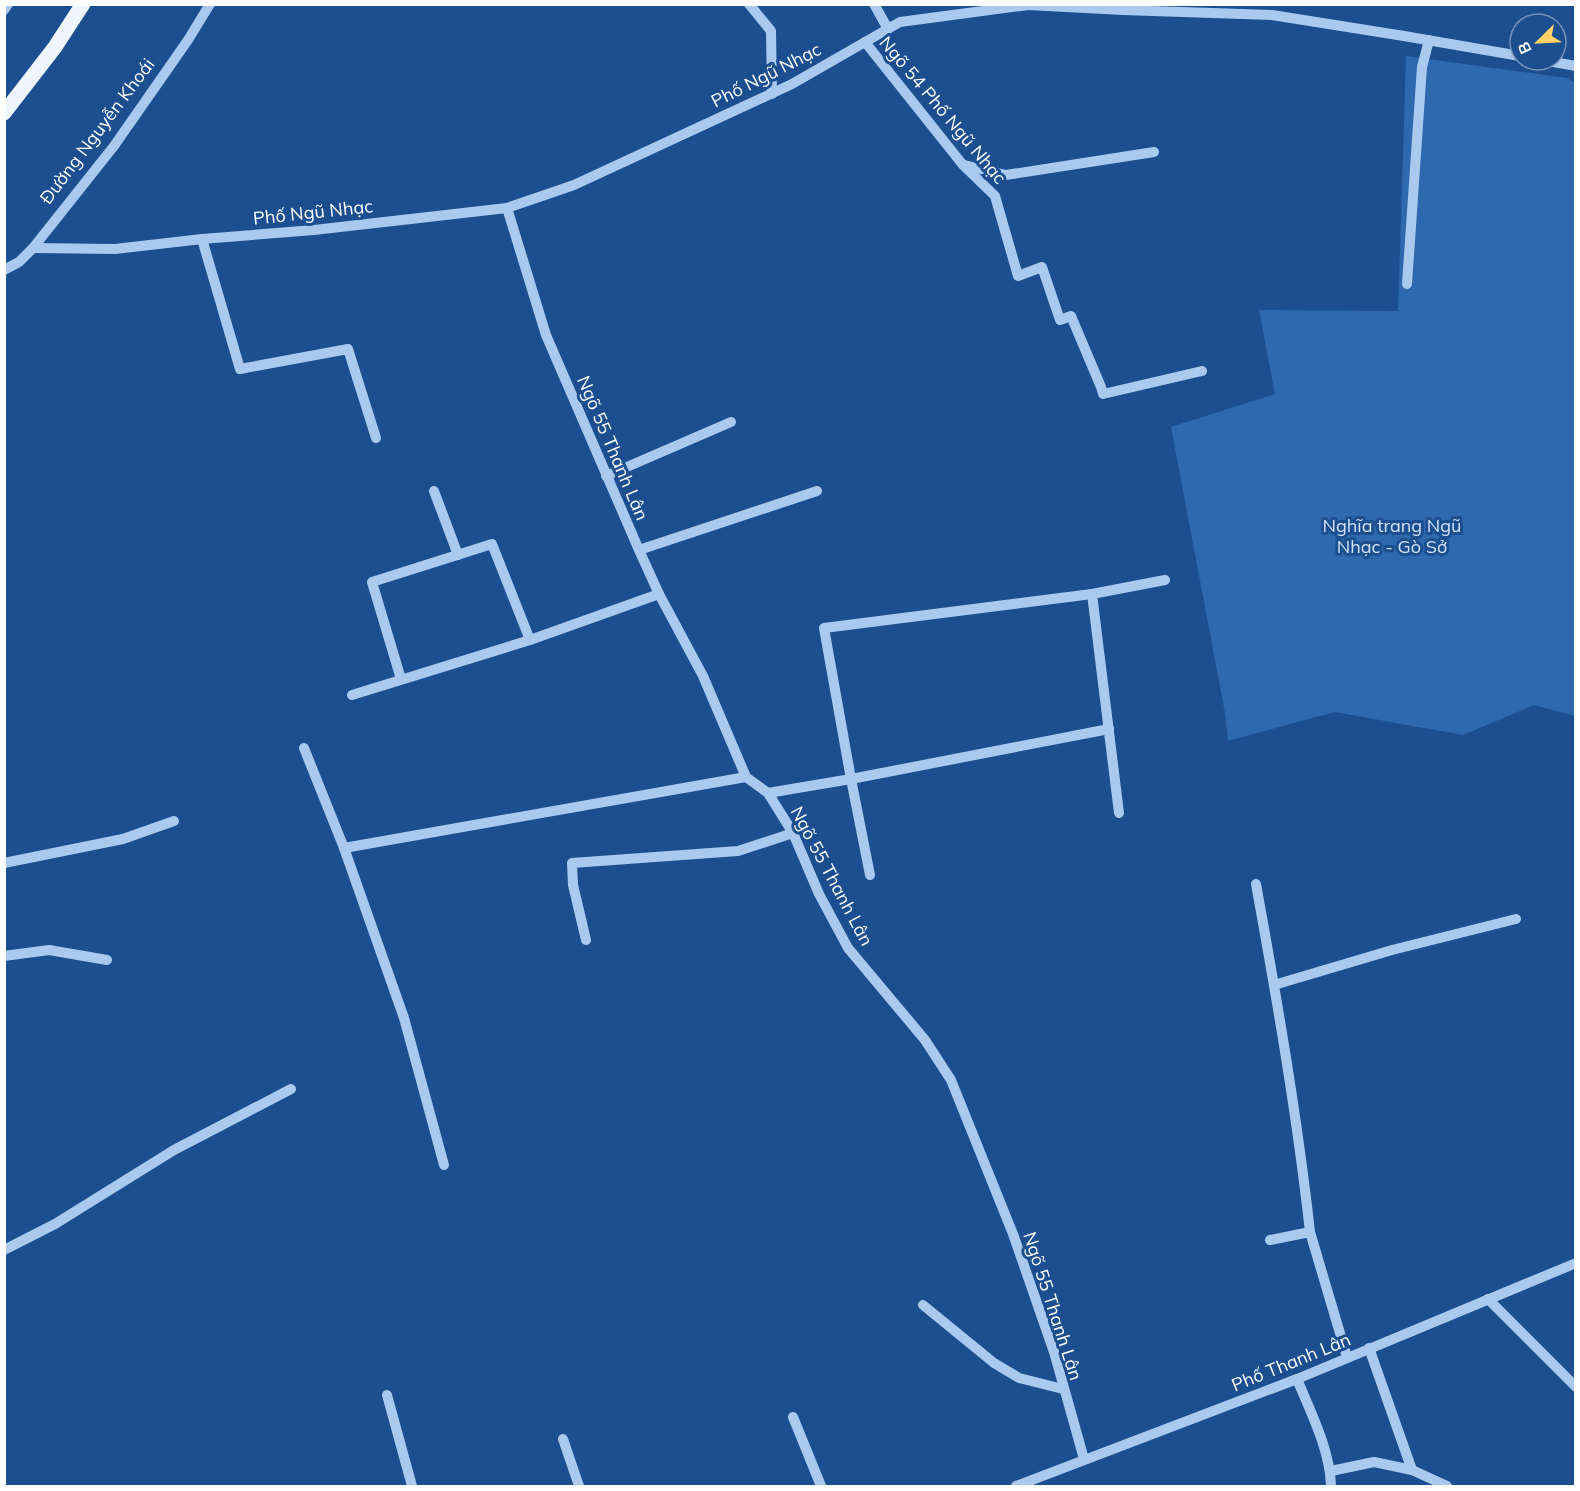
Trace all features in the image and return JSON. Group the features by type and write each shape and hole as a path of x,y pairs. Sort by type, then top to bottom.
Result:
{"main road":[{"path":"4,113 55,47 83,4"}],"street":[{"path":"4,10 8,4"},
{"name":"Đường Nguyễn Khoái","path":"4,270 19,262 33,248 114,146 210,4"},
{"path":"749,4 771,31 772,94"},
{"path":"874,4 888,28"},
{"name":"Phố Ngũ Nhạc","path":"33,248 115,249 315,230 507,208 574,184 772,94 900,22 1028,5 1262,10 1508,54"},
{"path":"1407,284 1422,67 1429,40"},
{"name":"Ngõ 54 Phố Ngũ Nhạc","path":"865,42 963,165 995,196 1018,276 1042,267 1060,320 1071,316 1103,394 1202,371"},
{"path":"963,165 1006,175 1154,152"},
{"name":"Ngõ 55 Thanh Lân","path":"507,208 546,335 639,550 659,594 703,676 746,777 768,793 793,833 819,894 848,948 925,1040 951,1080 1013,1234 1054,1352 1084,1460"},
{"path":"202,239 240,369 348,350 376,438"},
{"path":"606,476 731,422"},
{"path":"434,491 458,555"},
{"path":"639,550 817,491"},
{"path":"401,680 372,582 492,544 530,640"},
{"path":"870,875 824,628 1092,594 1165,580"},
{"path":"352,694 530,640 659,594"},
{"path":"1092,594 1119,813"},
{"path":"768,793 1109,729"},
{"path":"304,748 344,848 404,1018 444,1165"},
{"path":"344,848 746,777"},
{"path":"4,863 123,839 174,821"},
{"path":"586,940 573,885 572,863 738,851 793,833"},
{"path":"1256,884 1302,1158 1310,1232 1347,1357"},
{"path":"1274,985 1392,950 1516,920"},
{"path":"4,956 49,950 107,960"},
{"path":"4,1250 55,1224 174,1150 291,1089"},
{"path":"1270,1240 1310,1232"},
{"name":"Phố Thanh Lân","path":"1016,1486 1297,1379 1575,1263"},
{"path":"1488,1299 1575,1387"},
{"path":"923,1305 994,1363 1019,1378 1063,1389"},
{"path":"1369,1348 1412,1470"},
{"path":"1297,1379 1317,1428 1331,1471 1332,1486"},
{"path":"387,1395 412,1486"},
{"path":"793,1417 821,1486"},
{"path":"563,1438 579,1486"},
{"path":"1331,1471 1374,1462 1412,1470 1447,1486"},
{"path":"1047,1475 1051,1486"}],"green space":[{"name":"Nghĩa trang Ngũ Nhạc - Gò Sở","path":"1406,56 1508,70 1508,72 1567,78 1575,83 1575,716 1534,705 1463,735 1335,712 1228,741 1225,713 1171,427 1275,394 1259,310 1398,311"}]}
